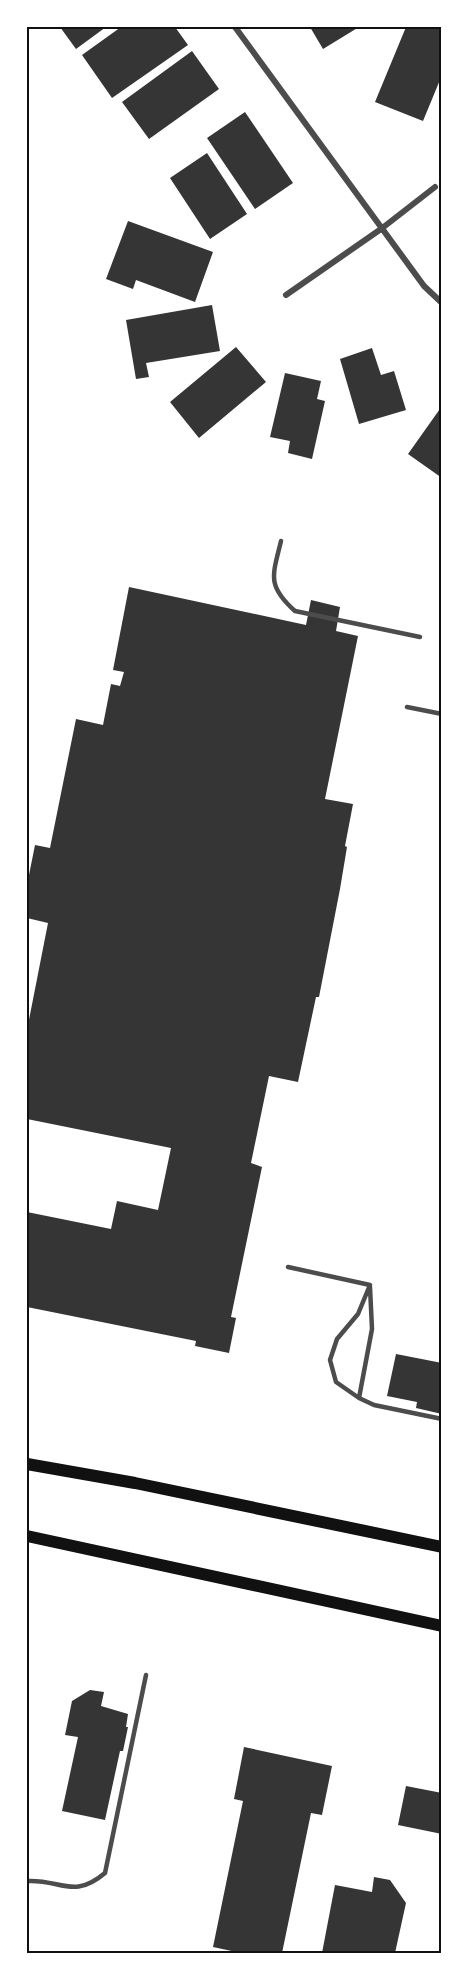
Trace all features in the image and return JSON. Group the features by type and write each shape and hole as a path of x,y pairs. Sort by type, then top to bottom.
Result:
{"main road":[{"path":"27,1464 135,1483 442,1547"},
{"path":"27,1536 442,1626"}],"street":[{"path":"235,27 381,229 424,286 442,303"},
{"path":"286,295 381,229 435,187"}],"lane":[{"path":"281,541 273,585 282,600 295,612 420,637"},
{"path":"407,707 442,714"},
{"path":"288,1267 370,1285"},
{"path":"370,1285 358,1314 337,1338 330,1360 336,1382 374,1405 442,1419"},
{"path":"359,1398 372,1329 370,1285"},
{"path":"27,1881 74,1888 86,1886 105,1873 146,1675"}],"building":[{"path":"60,27 106,27 76,49"},
{"path":"121,27 175,27 188,45 112,98 82,55"},
{"path":"310,27 359,27 323,49"},
{"path":"406,27 442,29 442,75 423,121 375,102"},
{"path":"192,51 219,89 149,139 122,102"},
{"path":"245,112 293,183 255,209 207,138"},
{"path":"207,153 247,214 210,239 170,178"},
{"path":"128,221 213,252 195,302 136,280 133,289 106,279"},
{"path":"212,305 220,351 146,363 149,377 136,379 126,320"},
{"path":"236,347 266,382 199,438 170,402"},
{"path":"372,348 381,375 394,371 406,410 359,424 340,359"},
{"path":"285,373 321,381 317,399 325,401 312,459 288,453 290,441 270,437"},
{"path":"442,406 442,478 408,454"},
{"path":"129,587 306,625 311,600 340,607 336,631 358,636 325,799 353,804 340,889 319,997 316,997 298,1082 269,1076 251,1163 262,1167 231,1317 236,1318 229,1353 195,1346 196,1341 27,1307 27,1212 111,1229 117,1201 158,1210 171,1148 27,1119 27,1030 48,923 27,918 27,885 35,845 50,848 76,719 103,725 111,684 120,686 124,672 113,670"},
{"path":"396,1354 442,1363 442,1414 416,1408 417,1402 387,1396"},
{"path":"90,1690 104,1692 101,1706 128,1714 123,1751 120,1751 105,1820 62,1811 78,1737 65,1735 72,1701"},
{"path":"244,1747 332,1766 322,1815 311,1813 282,1953 241,1953 213,1947 243,1801 234,1799"},
{"path":"406,1786 442,1793 442,1834 398,1825"},
{"path":"374,1877 390,1880 406,1903 395,1953 322,1953 335,1885 372,1892"}]}
